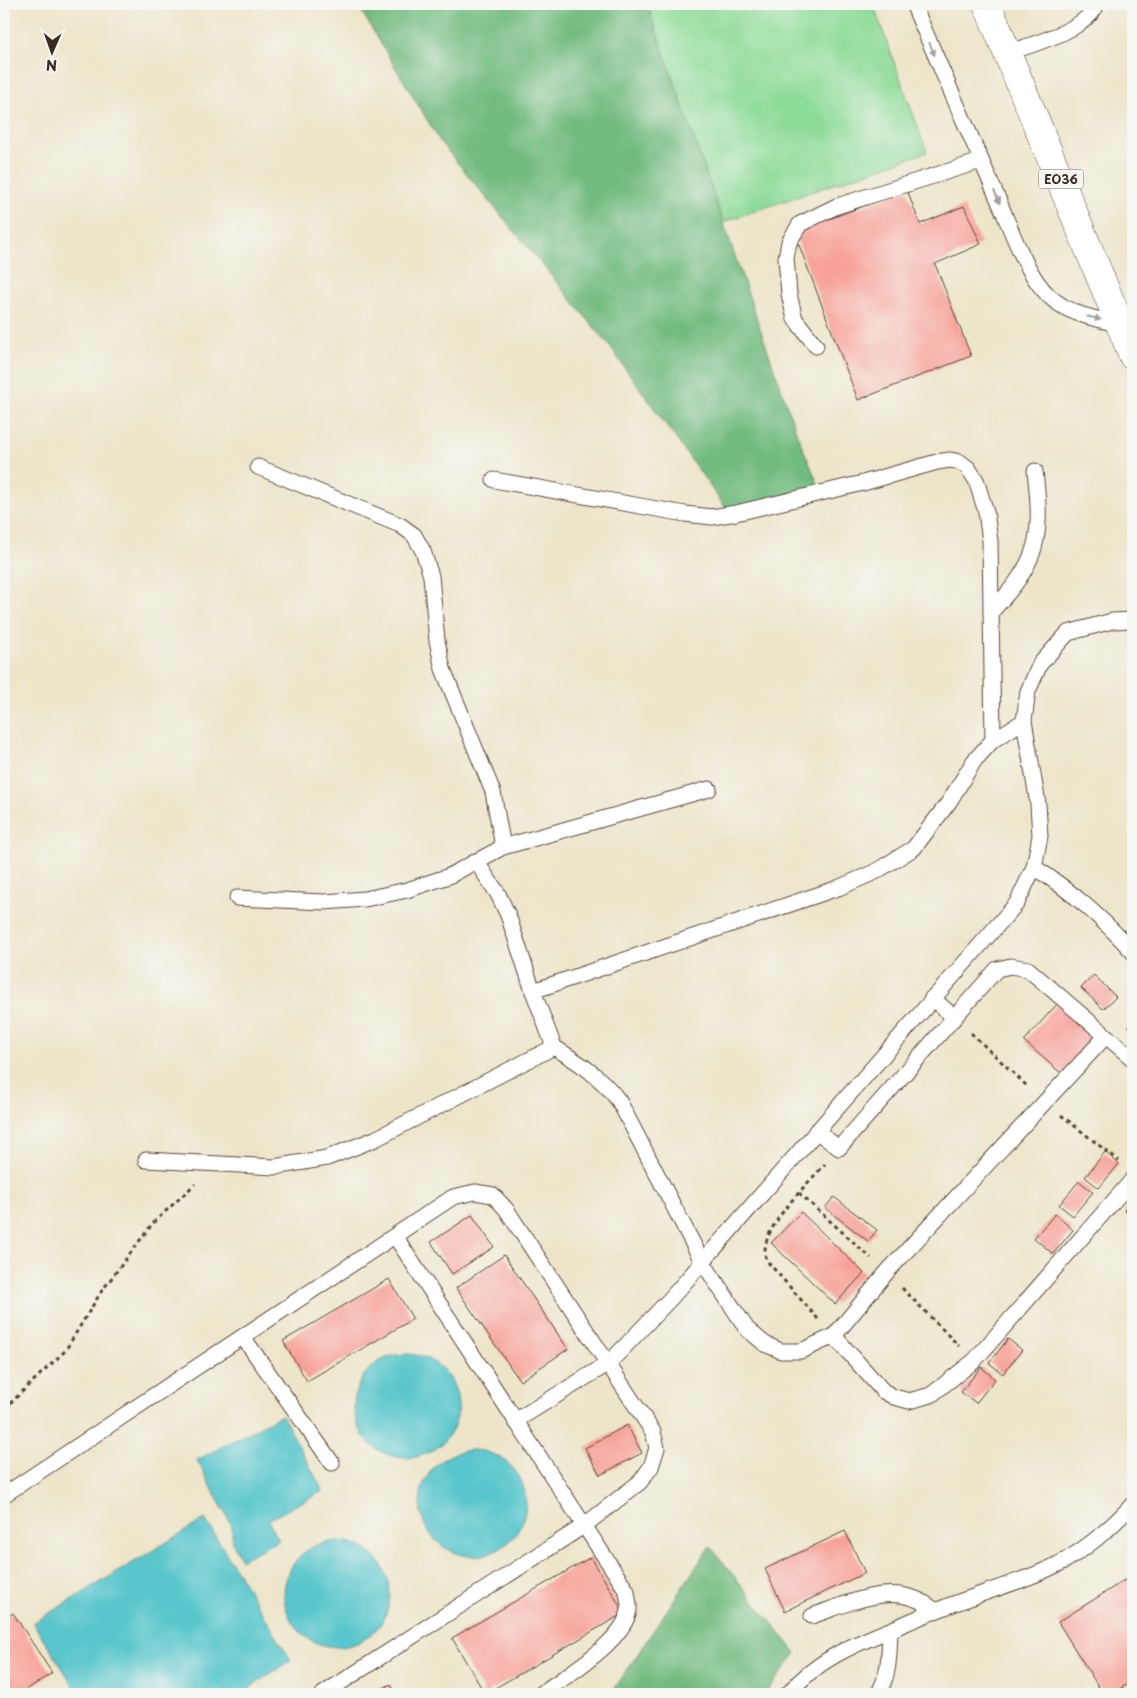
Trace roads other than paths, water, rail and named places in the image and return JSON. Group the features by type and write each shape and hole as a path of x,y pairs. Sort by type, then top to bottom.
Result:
{"main road":[{"name":"ΕΟ36","path":"987,4 1122,325 1133,356"}],"lane":[{"path":"913,4 981,161 1036,280 1049,296 1072,311 1122,325"},
{"path":"1008,53 1066,31 1083,21 1097,4"},
{"path":"816,346 795,319 789,294 786,258 793,231 800,224 837,206 981,161"},
{"path":"494,480 685,514 712,517 863,483 937,462 960,462 968,468 976,480 986,512 990,541 993,740"},
{"path":"258,467 400,525 414,535 423,552 431,576 437,641 443,669 493,792 503,847"},
{"path":"991,612 1026,569 1037,541 1039,510 1035,471"},
{"path":"515,1421 609,1363 671,1298 1017,903 1034,867 1040,836 1038,804 1024,722 1028,691 1040,664 1068,633 1112,621 1133,620"},
{"path":"533,992 838,888 875,872 914,848 949,802 974,761 993,740 1024,722"},
{"path":"238,898 324,902 365,899 407,890 449,876 503,847 709,789"},
{"path":"476,861 498,894 508,915 533,992 554,1047 588,1068 606,1083 619,1102 702,1261 747,1329 765,1344 780,1351 801,1351 834,1336 887,1272 1106,1036"},
{"path":"1034,867 1071,891 1098,914 1133,952"},
{"path":"816,1131 838,1148 997,969 1011,966 1028,969 1133,1058"},
{"path":"932,998 955,1018"},
{"path":"146,1160 274,1167 327,1158 375,1139 554,1047"},
{"path":"834,1336 883,1391 894,1397 909,1401 931,1395 974,1361 1133,1179"},
{"path":"4,1495 453,1197 475,1192 493,1194 506,1209 653,1432 657,1448 651,1467 640,1482 585,1525 323,1694"},
{"path":"394,1236 627,1591 629,1610 623,1627 603,1648 541,1694"},
{"path":"243,1337 332,1463"},
{"path":"788,1694 796,1684 826,1660 860,1642 934,1610 1030,1576 1066,1560 1096,1538 1133,1504"},
{"path":"812,1616 870,1597 892,1594 917,1597 934,1610"},
{"path":"878,1694 884,1684 888,1665 890,1630"}],"water":[{"path":"406,1354 426,1358 443,1369 454,1386 458,1406 454,1426 443,1443 426,1454 406,1458 386,1454 369,1443 358,1426 354,1406 358,1386 369,1369 386,1358"},
{"path":"282,1415 323,1491 268,1520 279,1540 241,1560 232,1542 232,1526 197,1460"},
{"path":"473,1450 493,1454 511,1465 522,1483 526,1503 522,1523 511,1541 493,1552 473,1556 453,1552 435,1541 424,1523 420,1503 424,1483 435,1465 453,1454"},
{"path":"205,1519 291,1660 240,1694 79,1694 33,1623"},
{"path":"337,1541 357,1545 375,1556 386,1574 390,1594 386,1614 375,1632 357,1643 337,1647 317,1643 299,1632 288,1614 284,1594 288,1574 299,1556 317,1545"}]}
